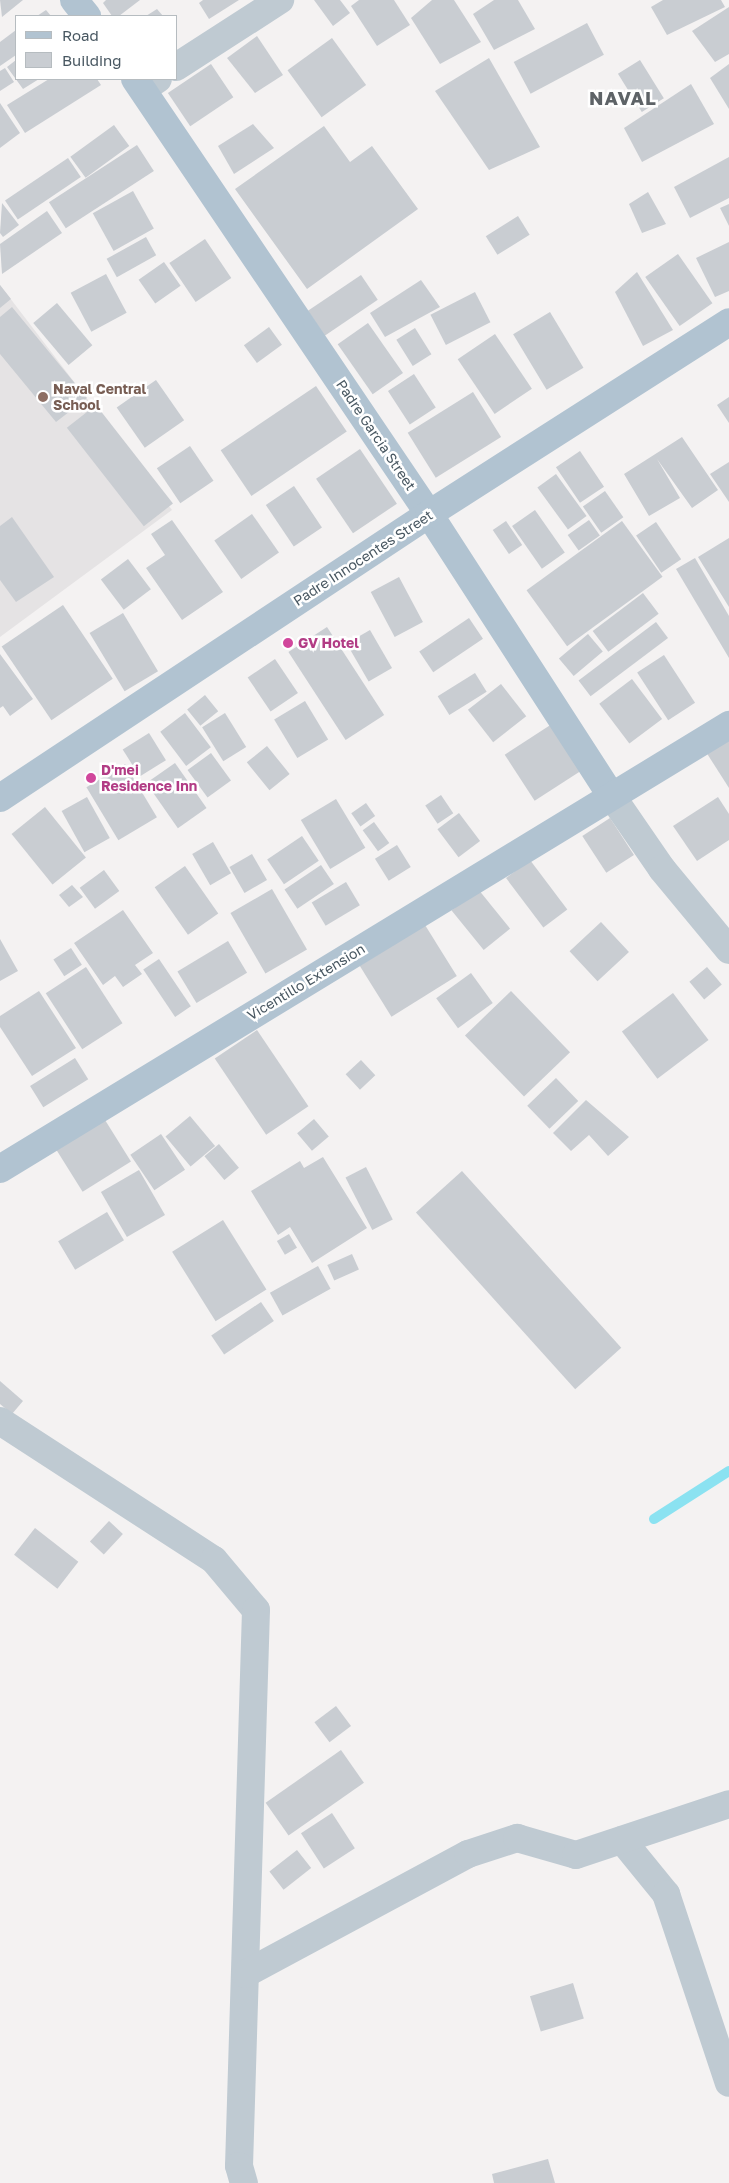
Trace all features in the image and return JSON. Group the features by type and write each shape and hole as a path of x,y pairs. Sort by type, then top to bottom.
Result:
{"main road":[{"path":"74,0 85,15"},
{"name":"Padre Garcia Street","path":"145,82 429,514 611,796"},
{"name":"Padre Innocentes Street","path":"0,798 429,514 729,322"},
{"name":"Vicentillo Extension","path":"0,1169 729,725"}],"street":[{"path":"178,66 280,0"},
{"path":"611,796 662,869 729,950"},
{"path":"0,1421 214,1560 256,1610 239,2166 244,2183"},
{"path":"245,1974 468,1854 517,1838 576,1855 729,1804"},
{"path":"622,1840 666,1894 729,2083"}],"shaded area":[{"name":"Naval Central School","path":"0,285 172,510 0,637"}],"building":[{"path":"0,0 23,0 2,17"},
{"path":"106,0 140,0 120,15 111,15 103,3"},
{"path":"203,0 239,0 209,19 199,3"},
{"path":"314,0 340,0 350,13 333,26"},
{"path":"359,0 394,0 410,25 377,46 351,6"},
{"path":"432,0 454,0 481,42 440,64 411,18"},
{"path":"494,0 518,0 535,29 494,50 473,14"},
{"path":"663,0 721,0 725,7 667,35 651,7"},
{"path":"729,7 729,54 715,62 692,31"},
{"path":"157,9 162,15 148,15"},
{"path":"46,10 50,15 38,15"},
{"path":"587,23 604,55 531,94 514,62"},
{"path":"15,31 15,56 0,66 0,42"},
{"path":"257,36 283,75 255,93 227,58"},
{"path":"332,38 366,85 322,117 288,70"},
{"path":"489,58 540,147 489,170 435,91"},
{"path":"640,60 664,98 642,112 618,74"},
{"path":"15,61 15,78 7,67"},
{"path":"211,64 233,97 190,126 168,93"},
{"path":"729,64 729,109 710,78"},
{"path":"5,68 14,82 0,91 0,71"},
{"path":"16,80 37,80 23,89"},
{"path":"47,80 98,80 101,85 25,133 7,105"},
{"path":"691,84 714,124 642,162 624,128"},
{"path":"0,103 20,133 0,148"},
{"path":"253,124 274,148 234,174 218,146"},
{"path":"114,125 129,146 86,178 70,157"},
{"path":"324,126 350,162 372,146 418,209 307,289 235,189"},
{"path":"137,145 154,171 66,228 49,202"},
{"path":"729,157 729,198 690,218 674,187"},
{"path":"68,158 81,177 18,220 5,200"},
{"path":"133,191 154,229 114,251 93,213"},
{"path":"648,192 666,224 642,233 629,204"},
{"path":"2,203 19,225 3,237 0,233"},
{"path":"729,204 729,226 720,208"},
{"path":"47,211 62,233 2,274 0,244"},
{"path":"518,216 530,235 497,255 486,236"},
{"path":"146,237 156,255 117,277 107,259"},
{"path":"205,239 231,278 196,302 169,263"},
{"path":"729,242 729,291 715,297 696,258"},
{"path":"678,254 712,303 680,326 645,277"},
{"path":"164,262 181,286 155,304 139,280"},
{"path":"637,272 673,330 643,346 615,292"},
{"path":"106,274 127,313 91,332 71,293"},
{"path":"361,275 378,300 325,336 308,311"},
{"path":"421,280 440,307 385,337 370,313"},
{"path":"0,285 11,299 0,308"},
{"path":"475,292 490,322 446,345 430,315"},
{"path":"57,303 92,345 69,365 33,323"},
{"path":"12,307 87,398 56,422 0,354 0,317"},
{"path":"550,312 583,368 547,390 513,334"},
{"path":"368,323 403,373 373,394 338,344"},
{"path":"269,327 282,345 257,363 244,345"},
{"path":"415,328 431,354 413,366 396,340"},
{"path":"495,334 532,389 495,414 458,359"},
{"path":"414,374 436,408 410,424 388,391"},
{"path":"156,380 184,420 145,448 117,408"},
{"path":"316,386 347,432 251,496 221,450"},
{"path":"473,392 501,437 436,478 408,433"},
{"path":"729,397 729,423 717,405"},
{"path":"96,405 173,504 144,526 67,428"},
{"path":"682,437 718,490 692,508 657,459 680,498 649,516 624,474"},
{"path":"190,446 213,481 180,503 157,468"},
{"path":"360,449 397,504 353,533 316,479"},
{"path":"580,451 604,487 580,503 556,467"},
{"path":"729,462 729,502 710,474"},
{"path":"556,474 587,516 568,530 537,488"},
{"path":"294,486 322,527 294,546 266,505"},
{"path":"605,491 623,517 601,533 583,506"},
{"path":"535,510 565,553 542,569 512,526"},
{"path":"252,514 279,553 241,579 214,540"},
{"path":"12,517 54,577 16,602 0,580 0,526"},
{"path":"172,520 223,592 182,620 146,568 165,555 151,534"},
{"path":"589,520 600,536 579,550 568,535"},
{"path":"506,521 522,545 509,554 493,530"},
{"path":"622,521 663,577 567,646 527,590"},
{"path":"656,522 681,559 661,573 636,535"},
{"path":"729,538 729,607 698,557"},
{"path":"695,558 729,616 729,658 676,569"},
{"path":"128,559 151,589 124,610 101,579"},
{"path":"399,577 423,622 395,637 371,592"},
{"path":"643,593 659,614 608,652 593,631"},
{"path":"63,605 113,679 51,720 2,646"},
{"path":"123,613 158,671 125,691 90,633"},
{"path":"469,618 483,639 433,672 419,652"},
{"path":"656,622 668,638 591,696 579,680"},
{"path":"327,627 384,715 346,740 288,652"},
{"path":"370,630 392,668 369,682 347,644"},
{"path":"588,634 603,652 574,676 559,658"},
{"path":"0,654 33,699 10,716 3,706 0,708"},
{"path":"664,655 695,703 668,720 637,672"},
{"path":"275,659 298,693 271,711 248,677"},
{"path":"475,673 487,692 449,715 438,696"},
{"path":"632,679 662,719 629,744 599,704"},
{"path":"501,684 526,716 493,742 468,710"},
{"path":"205,695 218,711 200,726 187,709"},
{"path":"305,701 328,740 297,758 274,720"},
{"path":"185,713 211,747 186,766 160,732"},
{"path":"225,713 246,747 223,761 202,727"},
{"path":"555,722 585,768 535,801 505,755"},
{"path":"149,733 166,760 140,777 123,749"},
{"path":"729,737 729,788 706,752"},
{"path":"267,746 290,774 269,790 247,762"},
{"path":"211,753 231,781 208,798 188,770"},
{"path":"175,763 207,808 178,828 146,783"},
{"path":"125,764 157,817 118,840 86,787"},
{"path":"441,795 453,813 438,824 425,806"},
{"path":"87,797 110,838 84,852 62,811"},
{"path":"718,797 729,814 729,840 697,861 673,826"},
{"path":"336,799 365,848 330,869 301,820"},
{"path":"366,803 375,816 360,826 351,813"},
{"path":"45,807 86,858 52,885 12,834"},
{"path":"459,813 480,841 459,857 437,829"},
{"path":"610,818 634,855 606,873 582,836"},
{"path":"374,822 389,843 378,851 363,830"},
{"path":"302,836 319,861 284,884 267,859"},
{"path":"213,842 231,873 210,885 192,854"},
{"path":"397,845 411,867 389,881 375,859"},
{"path":"252,854 267,880 244,893 229,867"},
{"path":"530,860 567,910 543,928 506,878"},
{"path":"321,865 334,884 297,909 285,890"},
{"path":"185,866 218,914 188,935 155,887"},
{"path":"104,870 119,891 95,909 80,888"},
{"path":"346,882 360,905 326,926 312,903"},
{"path":"72,885 83,897 69,907 59,895"},
{"path":"272,889 307,950 265,974 230,913"},
{"path":"478,889 510,929 484,950 452,910"},
{"path":"123,910 153,953 135,965 142,974 123,987 115,976 103,985 74,943"},
{"path":"601,922 629,952 598,981 570,951"},
{"path":"425,925 457,976 391,1017 360,966"},
{"path":"0,939 18,971 0,981"},
{"path":"228,941 247,973 196,1003 177,971"},
{"path":"71,948 82,965 64,976 53,959"},
{"path":"159,959 191,1006 175,1017 143,970"},
{"path":"86,967 122,1023 82,1049 46,993"},
{"path":"707,967 722,985 704,999 689,982"},
{"path":"471,973 493,1003 458,1028 436,998"},
{"path":"39,991 76,1048 32,1076 0,1027 0,1016"},
{"path":"511,991 570,1052 524,1097 465,1035"},
{"path":"673,993 709,1040 657,1079 622,1032"},
{"path":"257,1030 308,1106 266,1135 215,1059"},
{"path":"75,1058 88,1079 43,1107 30,1086"},
{"path":"361,1060 375,1075 360,1090 346,1074"},
{"path":"556,1078 578,1101 549,1129 527,1106"},
{"path":"586,1100 629,1137 608,1156 589,1135 571,1151 553,1133"},
{"path":"190,1116 215,1146 191,1166 165,1137"},
{"path":"314,1119 329,1137 312,1151 297,1133"},
{"path":"105,1120 131,1162 83,1192 57,1150"},
{"path":"161,1134 185,1170 154,1190 130,1155"},
{"path":"219,1144 239,1168 224,1180 204,1156"},
{"path":"323,1157 367,1228 312,1263 290,1227 278,1235 251,1191 300,1161 304,1168"},
{"path":"366,1167 393,1220 372,1230 346,1177"},
{"path":"139,1170 165,1215 127,1237 101,1192"},
{"path":"462,1171 621,1348 575,1389 416,1212"},
{"path":"107,1212 124,1240 75,1270 58,1241"},
{"path":"223,1220 266,1290 216,1321 172,1252"},
{"path":"289,1234 297,1248 285,1255 277,1241"},
{"path":"352,1254 359,1270 334,1281 327,1265"},
{"path":"318,1266 331,1289 283,1315 270,1293"},
{"path":"261,1302 274,1321 224,1355 211,1336"},
{"path":"0,1381 23,1401 12,1414 0,1404"},
{"path":"109,1521 123,1534 104,1554 90,1541"},
{"path":"35,1528 78,1562 57,1589 14,1555"},
{"path":"336,1706 351,1726 329,1742 314,1722"},
{"path":"341,1750 364,1783 289,1836 266,1803"},
{"path":"332,1813 355,1848 324,1868 301,1833"},
{"path":"297,1850 311,1868 284,1890 269,1872"},
{"path":"573,1983 584,2018 541,2032 530,1996"},
{"path":"548,2159 555,2183 494,2183 492,2174"}],"waterway":[{"path":"654,1519 729,1471"}],"place":[{"name":"Naval Central School","path":"43,397"},
{"name":"GV Hotel","path":"288,643"},
{"name":"D'mei Residence Inn","path":"91,778"}],"district":[{"name":"NAVAL","path":"623,98"}]}
